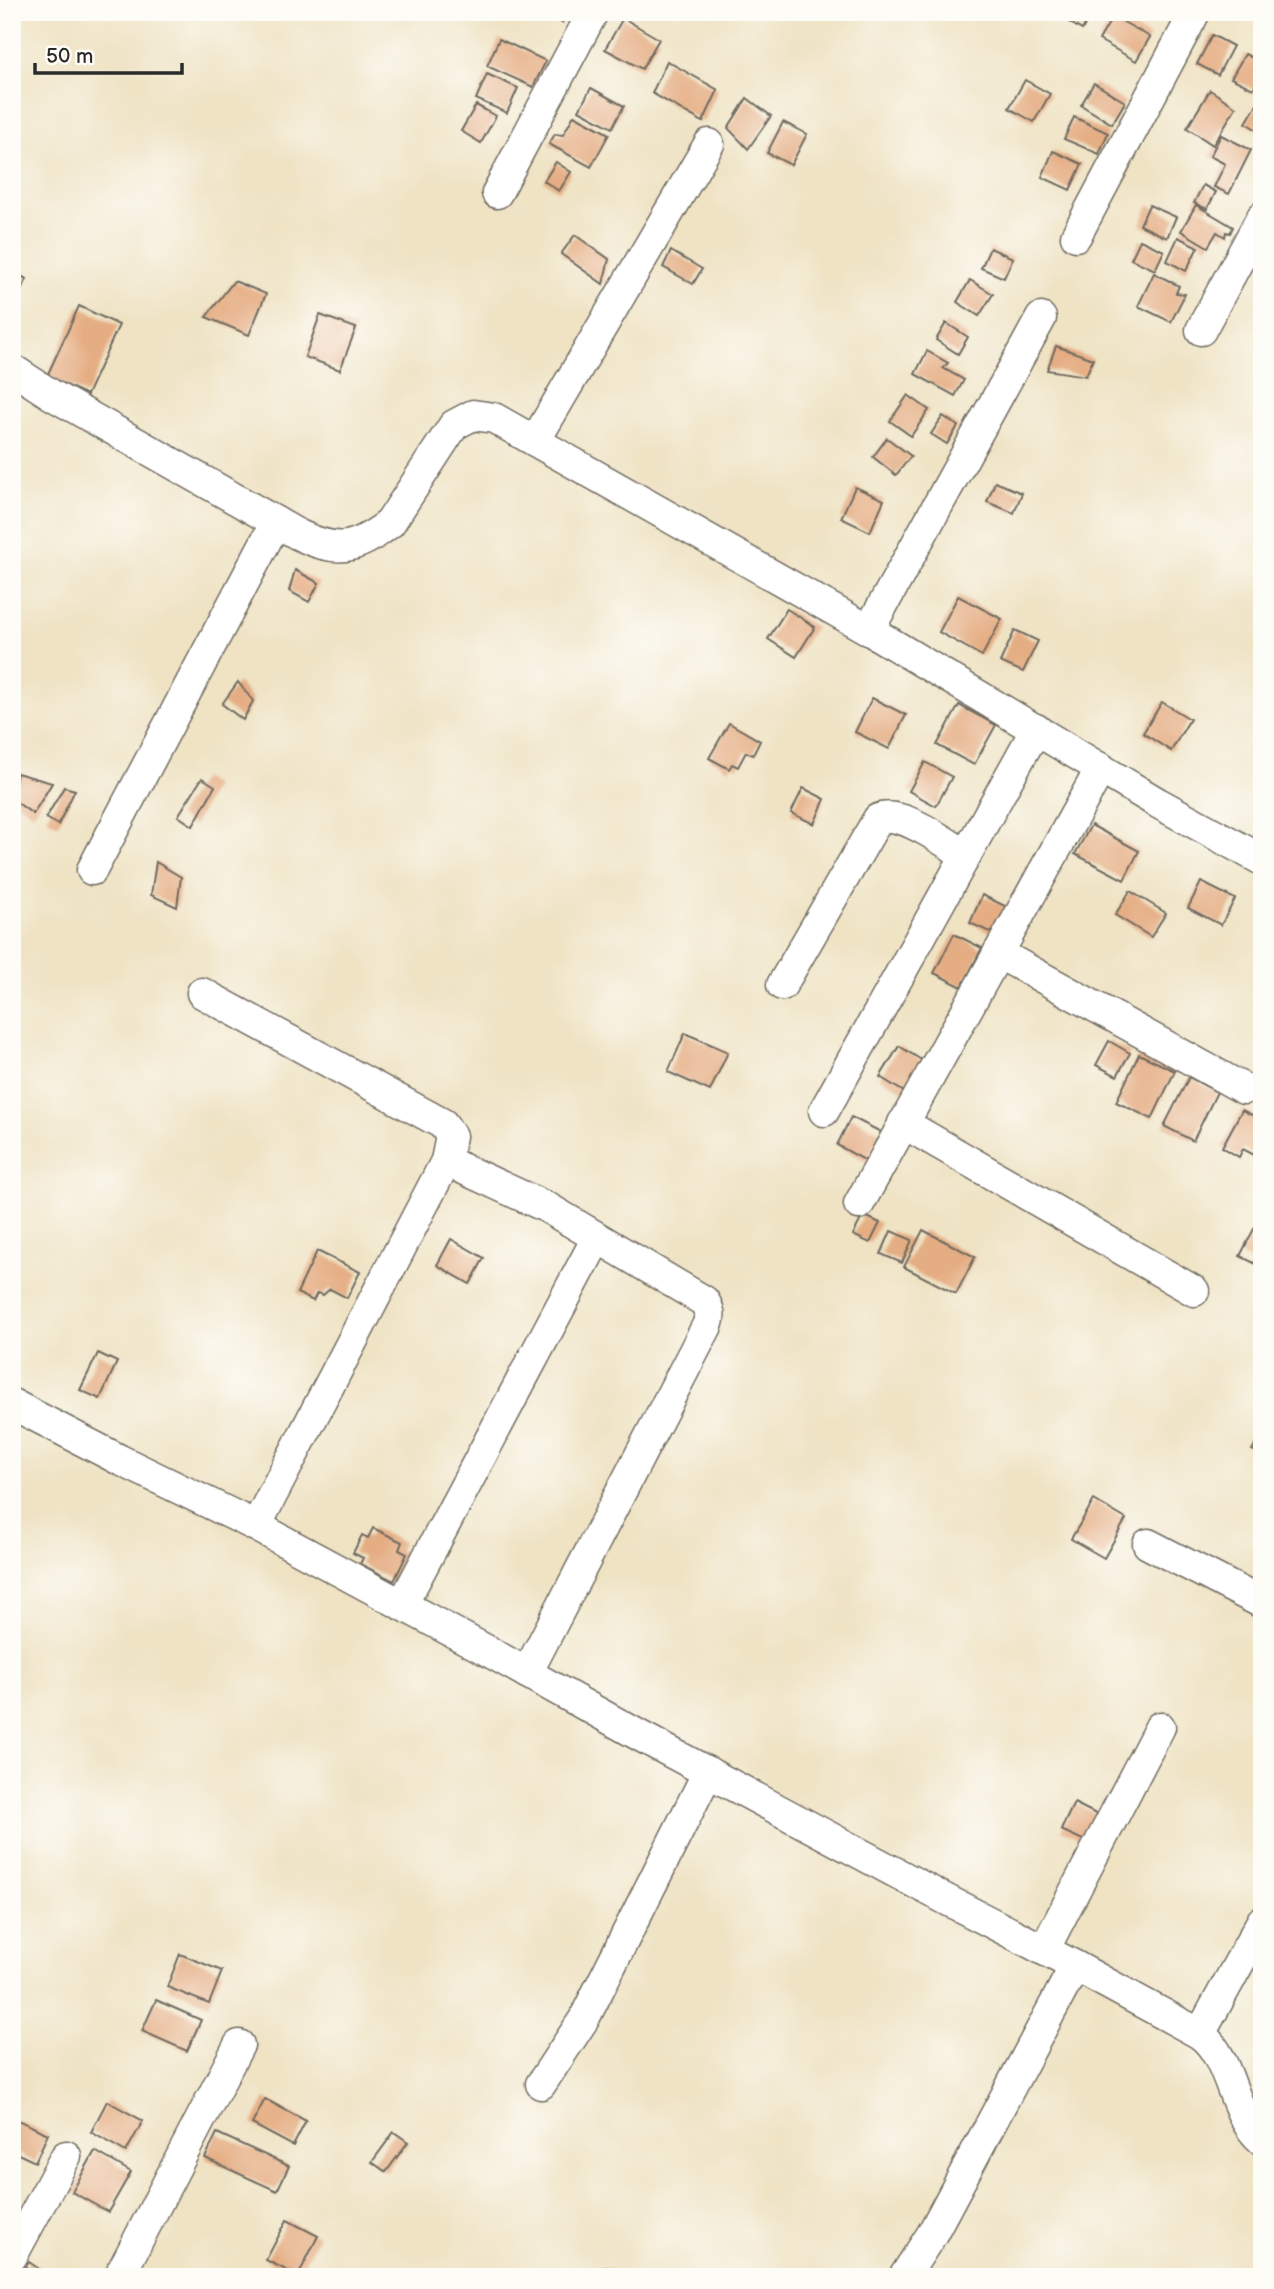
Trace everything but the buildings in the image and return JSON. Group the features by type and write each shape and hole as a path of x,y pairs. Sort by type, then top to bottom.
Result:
{"street":[{"path":"497,192 593,12"},
{"path":"1076,236 1195,12"},
{"path":"535,441 709,144"},
{"path":"1201,330 1262,217"},
{"path":"869,630 1041,317"},
{"path":"12,369 52,395 276,522 314,542 331,547 346,548 377,533 390,523 454,425 473,415 494,418 869,630 1158,803 1262,860"},
{"path":"92,870 276,522"},
{"path":"824,1111 1036,729"},
{"path":"859,1204 1101,768"},
{"path":"782,985 878,819 891,816 904,819 966,855"},
{"path":"998,953 1244,1089"},
{"path":"202,993 443,1124 451,1136 446,1161 256,1526"},
{"path":"903,1123 1194,1291"},
{"path":"446,1161 525,1196 704,1301 709,1308 710,1319 527,1673"},
{"path":"402,1605 597,1238"},
{"path":"12,1404 256,1526 1200,2035 1216,2053 1248,2122 1262,2140"},
{"path":"1148,1544 1262,1603"},
{"path":"1044,1950 1160,1727"},
{"path":"541,2084 583,2020 708,1772"},
{"path":"1200,2035 1262,1921"},
{"path":"904,2277 932,2234 1075,1966"},
{"path":"119,2277 239,2045"},
{"path":"12,2256 66,2156"}]}
